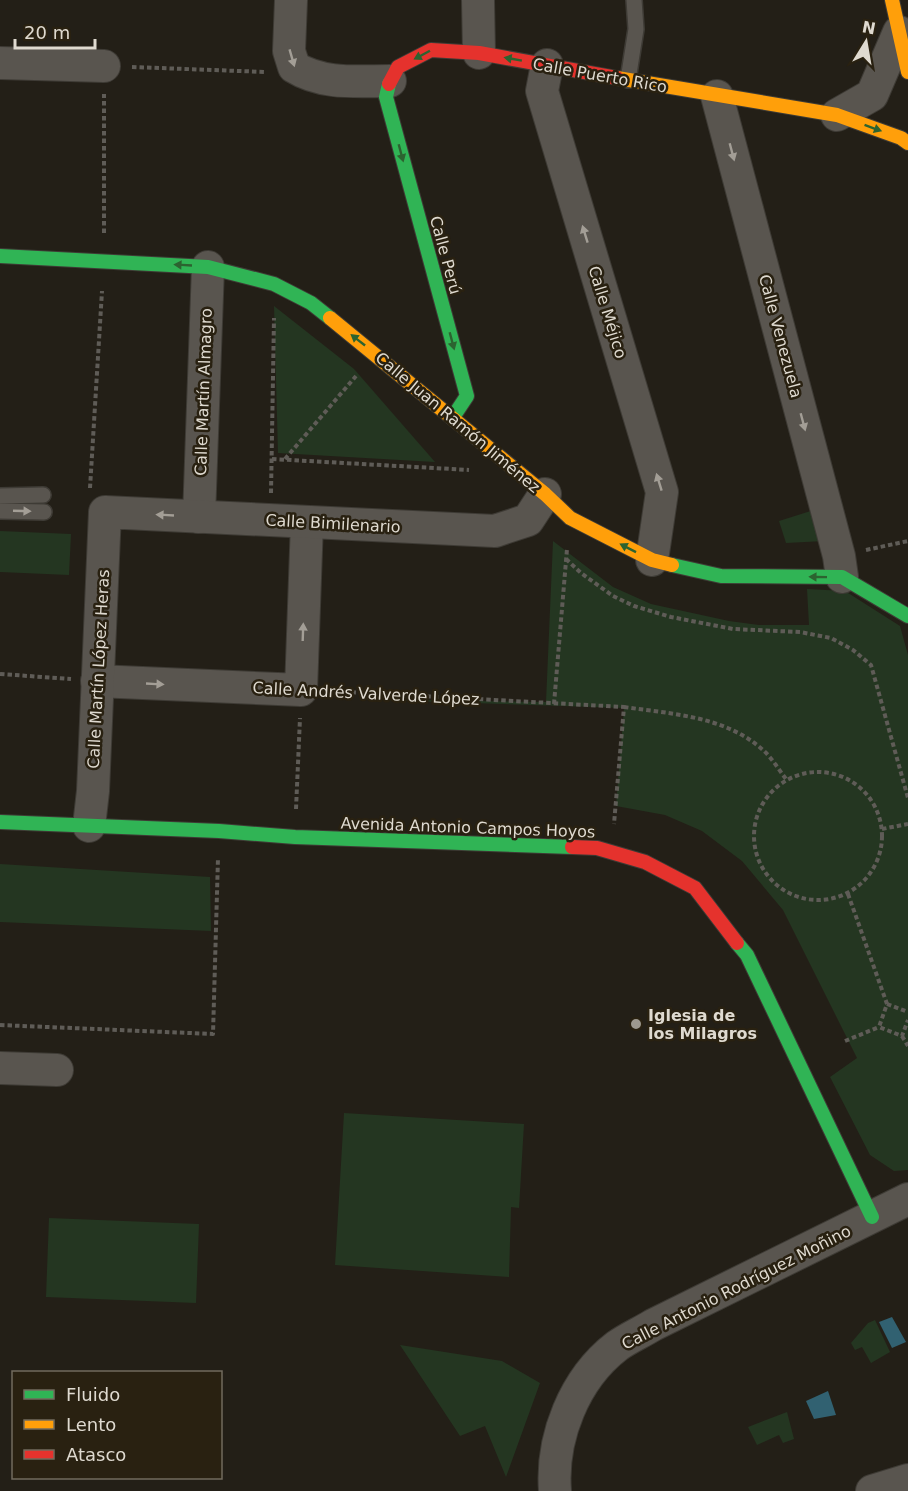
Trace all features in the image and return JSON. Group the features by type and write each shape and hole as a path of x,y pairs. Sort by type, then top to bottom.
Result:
{"street":[{"path":"291,0 289,51 294,67 307,75 388,89"},
{"path":"478,0 479,53"},
{"path":"892,0 908,72"},
{"path":"837,115 872,95 899,32"},
{"name":"Calle Puerto Rico","path":"388,89 398,67 431,50 479,53 837,115 901,138 908,143"},
{"path":"0,63 105,66"},
{"name":"Calle Méjico","path":"547,65 542,91 662,492 652,560"},
{"name":"Calle Perú","path":"388,89 467,396 453,417"},
{"name":"Calle Venezuela","path":"717,96 840,567"},
{"name":"Calle Juan Ramón Jiménez","path":"0,256 208,267 274,284 311,303 375,353 545,494 570,518 652,560 721,576 840,567"},
{"name":"Calle Martín Almagro","path":"199,517 208,267"},
{"name":"Calle Bimilenario","path":"105,512 495,531 528,520 545,494"},
{"name":"Calle Martín López Heras","path":"89,826 93,790 105,512"},
{"path":"301,690 307,522"},
{"path":"840,567 908,616"},
{"name":"Calle Andrés Valverde López","path":"97,681 301,690"},
{"name":"Avenida Antonio Campos Hoyos","path":"0,822 219,831 295,837 597,848 645,862 695,888 747,955 872,1217"},
{"path":"0,1068 57,1070"},
{"path":"872,1217 908,1199"},
{"name":"Calle Antonio Rodríguez Moñino","path":"555,1491 553,1470 559,1434 577,1393 592,1370 617,1346 653,1325 872,1217"},
{"path":"872,1491 908,1480"}],"lane":[{"path":"628,80 636,29 634,0"},
{"path":"0,496 43,495"},
{"path":"0,510 44,512"}],"path":[{"path":"105,512 89,508 104,261 105,66 268,72"},
{"path":"270,520 274,284"},
{"path":"284,460 375,353"},
{"path":"272,459 473,470"},
{"path":"554,704 570,518"},
{"path":"840,567 908,541"},
{"path":"566,559 613,596 634,606 671,617 733,629 800,632 831,638 853,650 871,665 908,798"},
{"path":"0,674 97,681"},
{"path":"295,837 301,690"},
{"name":"Calle Andrés Valverde López","path":"301,690 624,707 686,716 720,724 745,735 765,752 786,779"},
{"path":"612,852 624,707"},
{"path":"811,772 833,773 855,783 874,803 882,829 882,849 871,874 848,894 834,899 809,901 785,893 767,877 754,850 753,826 763,800 786,779 811,772"},
{"path":"882,829 908,824"},
{"path":"0,1024 213,1034 219,831"},
{"path":"848,894 887,1004 879,1027"},
{"path":"887,1004 908,1012"},
{"path":"902,1036 908,1020"},
{"path":"845,1041 879,1027 902,1036 908,1046"}],"green space":[{"path":"274,306 354,369 435,462 278,453"},
{"path":"817,509 824,541 786,543 779,521"},
{"path":"0,531 71,534 69,575 0,572"},
{"path":"553,541 613,587 651,604 759,625 809,625 807,589 845,591 900,626 908,655 908,1170 894,1171 870,1155 830,1077 857,1058 783,910 742,861 702,831 665,815 616,806 624,708 353,699 546,702"},
{"path":"0,864 210,877 211,931 0,922"},
{"path":"344,1113 524,1124 519,1208 511,1207 509,1277 335,1265"},
{"path":"49,1218 199,1224 196,1303 46,1297"},
{"path":"875,1320 890,1352 871,1363 862,1347 855,1350 851,1343 868,1323"},
{"path":"400,1345 502,1361 540,1383 506,1477 485,1426 460,1436"},
{"path":"787,1412 794,1439 783,1443 779,1435 757,1445 748,1427"}],"water":[{"path":"892,1317 906,1342 892,1348 879,1322"},
{"path":"828,1391 836,1415 814,1419 806,1401"}],"traffic: fast":[{"path":"389,84 386,97 467,396 453,417"},
{"path":"0,256 208,267 274,284 311,303 330,318"},
{"path":"672,565 721,576 842,577 908,616"},
{"path":"0,822 219,831 295,837 572,847"},
{"path":"737,943 747,955 872,1217"}],"traffic: slow":[{"path":"892,0 908,72"},
{"path":"617,78 837,115 901,138 908,143"},
{"path":"330,318 545,494 570,518 652,560 672,565"}],"traffic: jam":[{"path":"389,84 398,67 431,50 479,53 617,78"},
{"path":"572,847 597,848 645,862 695,888 737,943"}],"place":[{"name":"Iglesia de los Milagros","path":"636,1024"}]}
